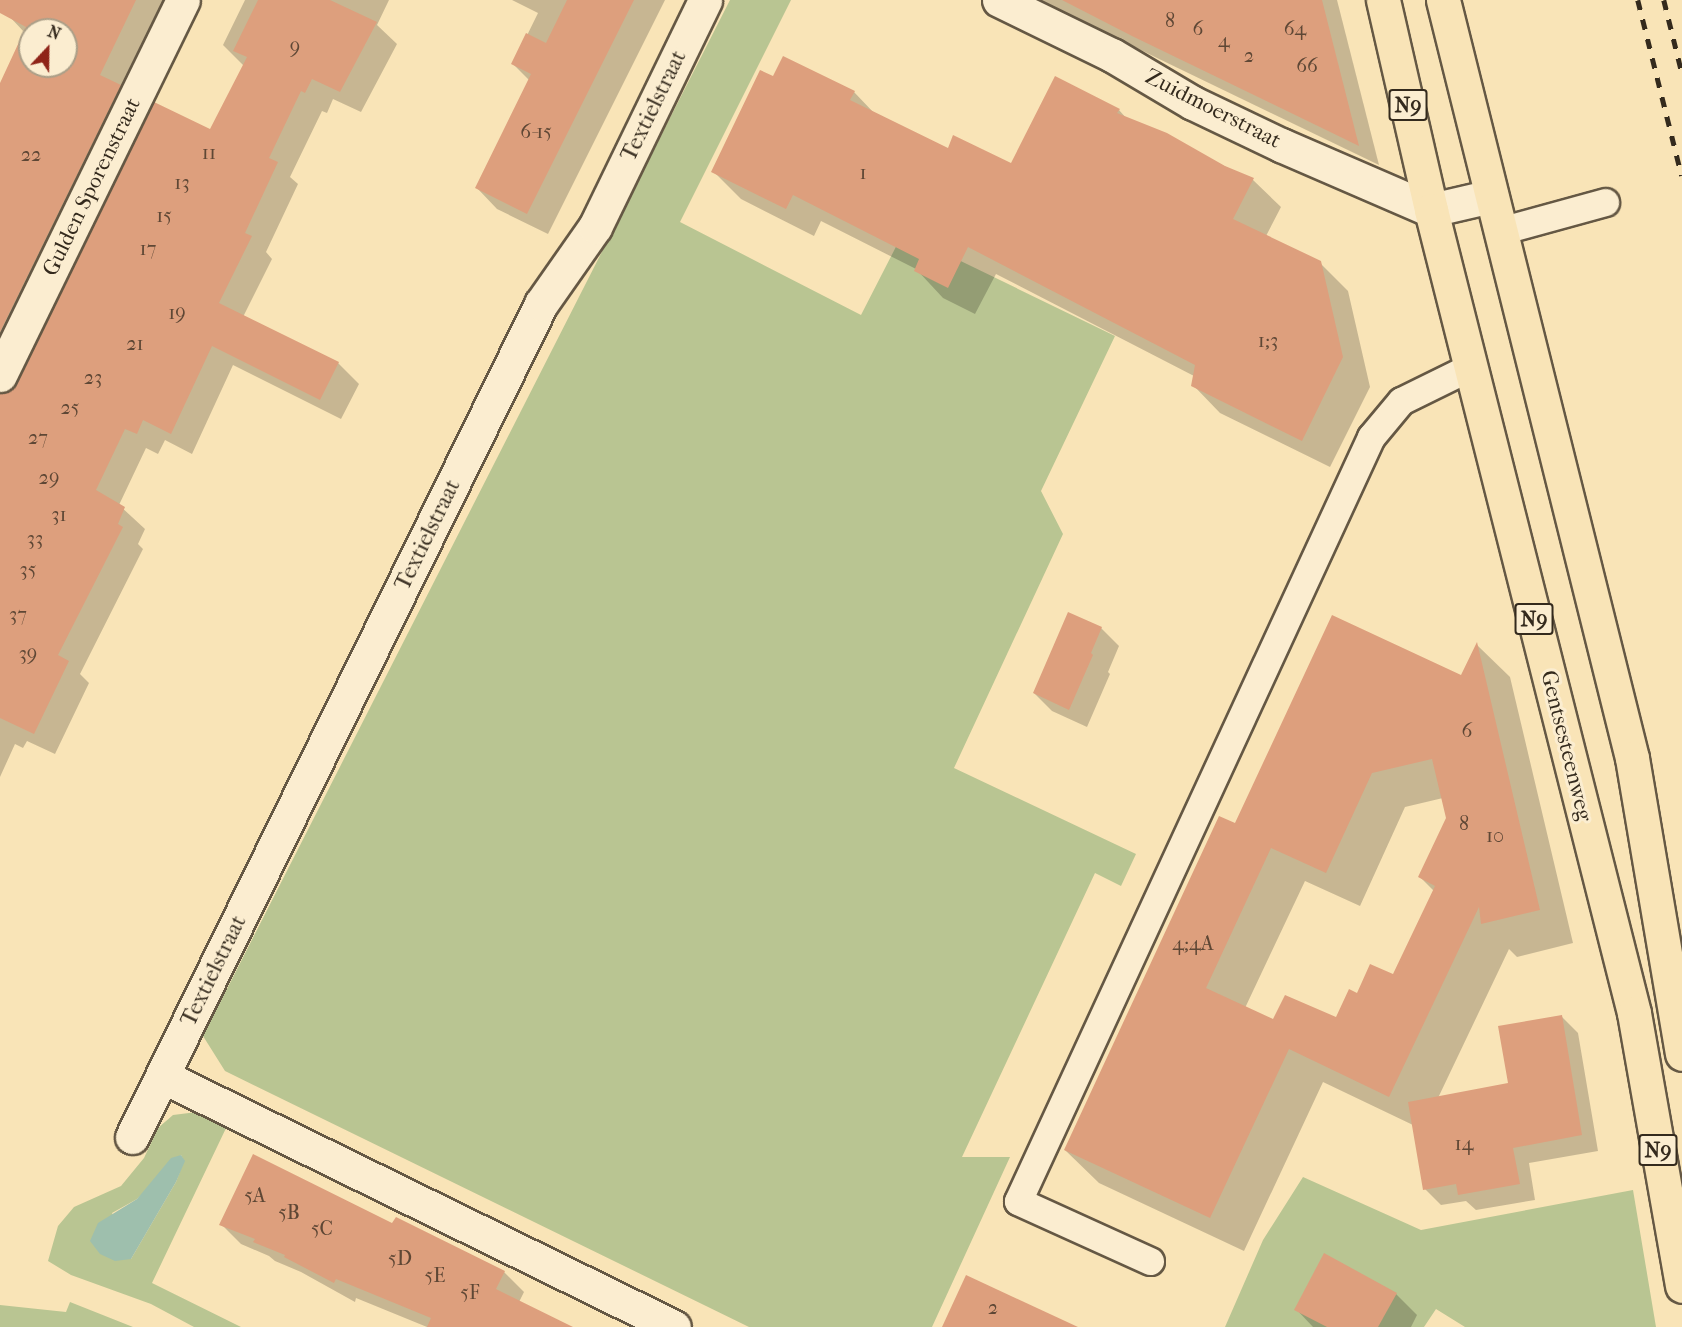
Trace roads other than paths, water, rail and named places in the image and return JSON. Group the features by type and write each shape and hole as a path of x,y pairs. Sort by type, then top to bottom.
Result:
{"main road":[{"name":"N9","path":"1383,0 1431,210"},
{"path":"1443,0 1632,758 1682,1054"},
{"name":"Gentsesteenweg","path":"1431,210 1634,1013 1682,1286"}],"street":[{"name":"Gulden Sporenstraat","path":"0,375 183,0"},
{"name":"Textielstraat","path":"132,1137 541,304 595,227 705,0"},
{"name":"Zuidmoerstraat","path":"999,0 1112,55 1193,103 1281,145 1431,210"},
{"path":"1431,210 1491,196"},
{"path":"162,1076 674,1327"}],"lane":[{"path":"1500,231 1605,202"},
{"path":"1150,1261 1018,1201 1371,437 1401,401 1470,367"}],"railway":[{"path":"1638,0 1682,176"},
{"path":"1664,0 1682,73"}]}
